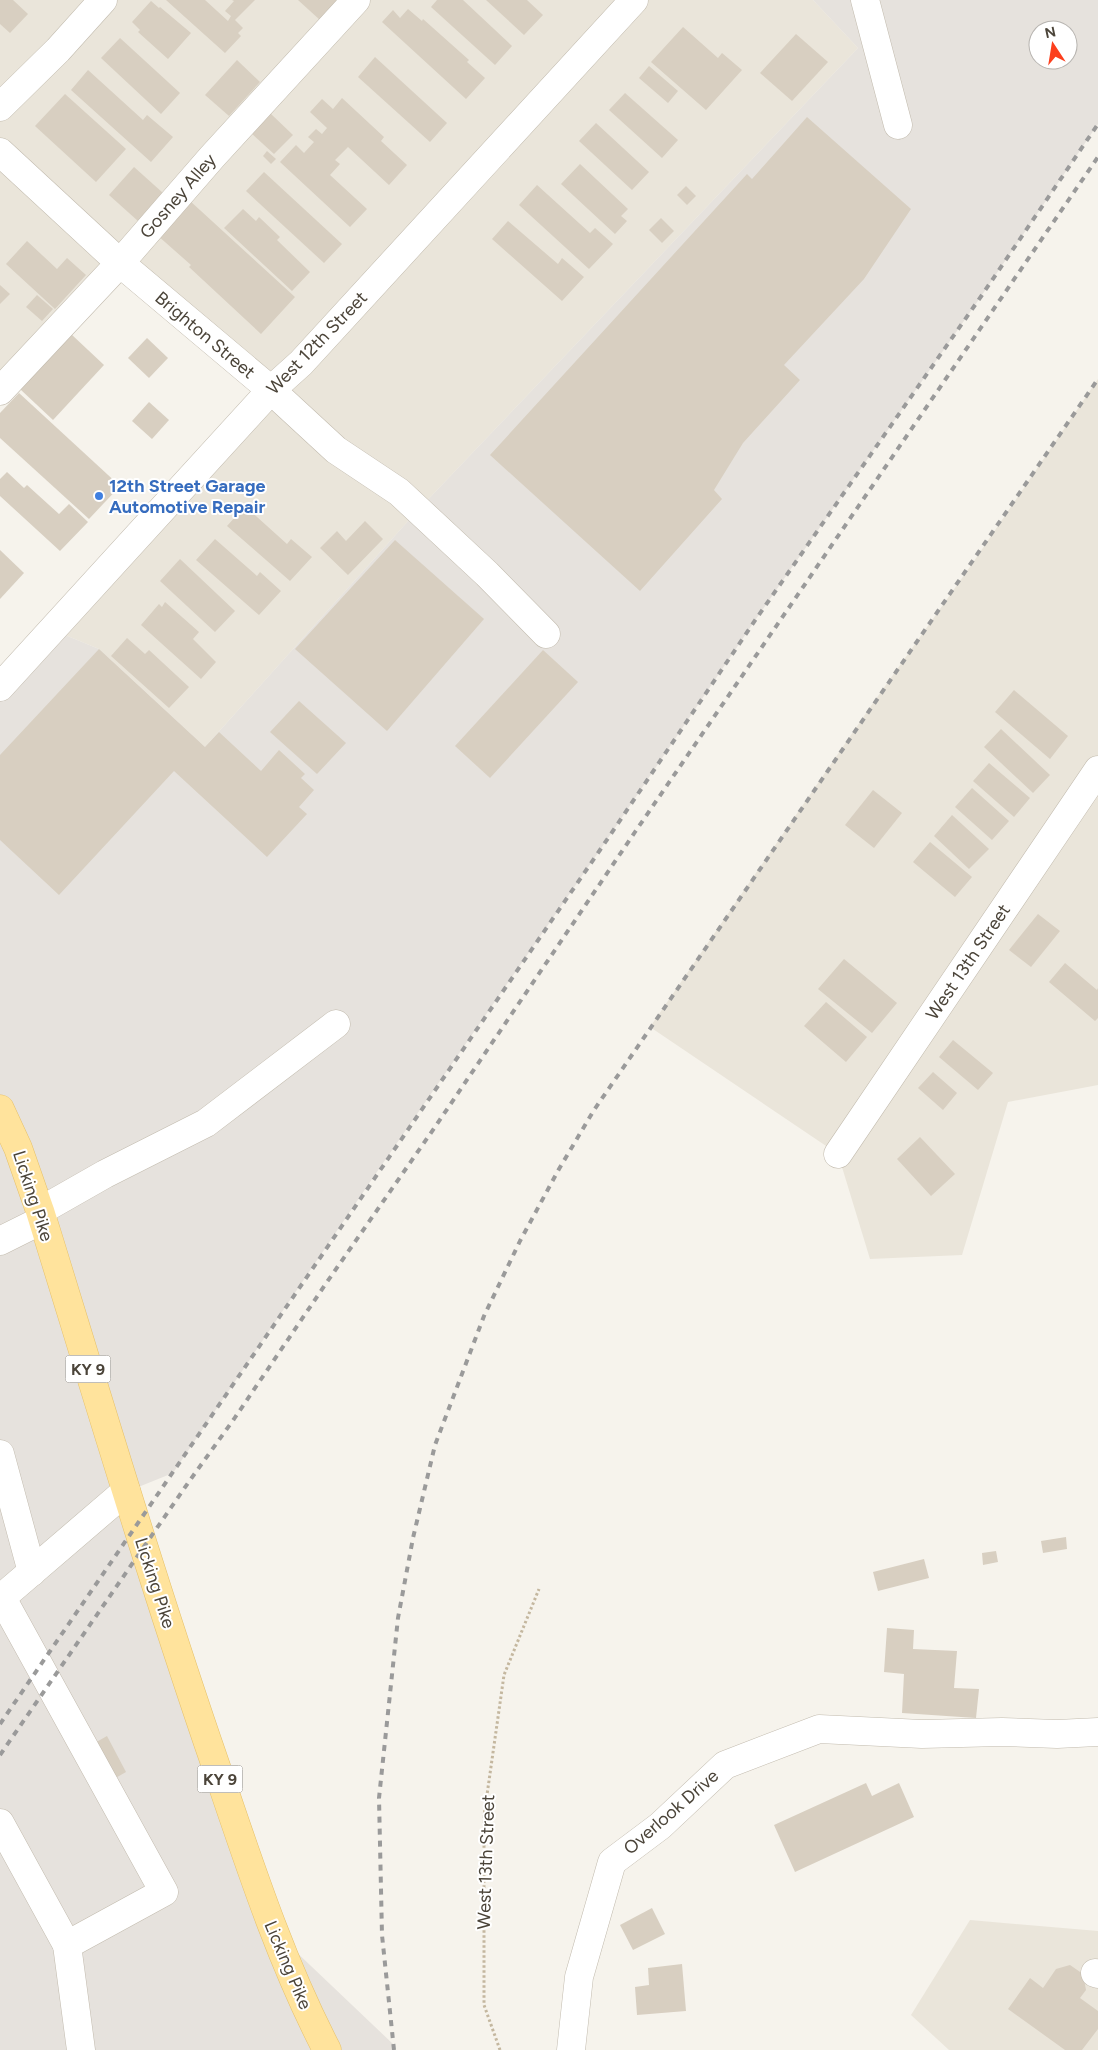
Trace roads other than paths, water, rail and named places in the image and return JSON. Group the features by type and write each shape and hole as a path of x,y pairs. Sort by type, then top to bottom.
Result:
{"main road":[{"name":"Licking Pike","path":"0,1109 18,1148 41,1216 170,1631 270,1927 293,1981 327,2050"}],"street":[{"path":"0,108 58,50 103,0"},
{"name":"Gosney Alley","path":"0,391 120,263 212,156 356,0"},
{"name":"West 12th Street","path":"0,687 271,390 301,363 634,0"},
{"path":"864,0 898,126"},
{"name":"Brighton Street","path":"0,152 120,263 271,390 336,450 399,492 487,574 546,634"},
{"name":"West 13th Street","path":"838,1154 1098,770"},
{"path":"0,1241 105,1174 206,1123 336,1024"},
{"path":"0,1454 32,1572"},
{"path":"67,1945 164,1892 1,1599 126,1491"},
{"name":"Overlook Drive","path":"571,2050 578,1978 612,1862 660,1826 724,1766 819,1729 922,1734 1002,1732 1057,1734 1098,1732"},
{"path":"0,1823 67,1945 81,2050"}],"railway":[{"path":"0,1724 600,850 756,619 982,295 1098,124"},
{"path":"0,1755 435,1127 1098,157"},
{"path":"394,2050 382,1935 379,1798 398,1618 413,1538 435,1445 484,1316 520,1241 594,1110 1098,379"}],"place":[{"name":"12th Street Garage Automotive Repair","path":"99,496"}]}
